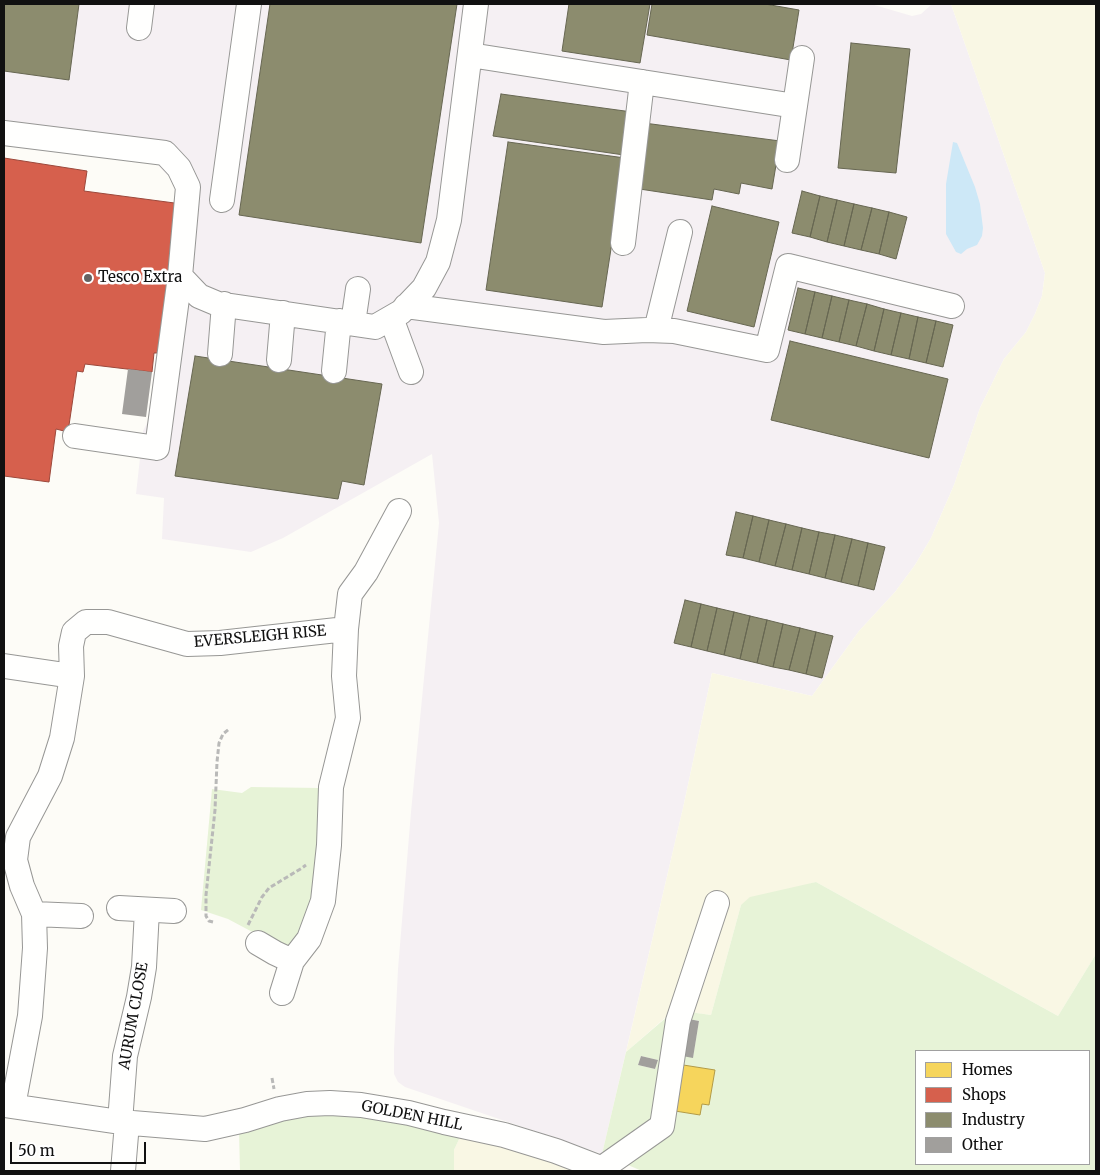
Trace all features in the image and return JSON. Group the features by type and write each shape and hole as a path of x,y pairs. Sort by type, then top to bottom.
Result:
{"street":[{"path":"139,28 142,4"},
{"path":"222,200 249,4"},
{"path":"180,276 199,296 218,304 375,327 398,312 424,288 438,262 448,220 476,4"},
{"path":"470,55 795,106"},
{"path":"787,160 802,58"},
{"path":"623,243 642,82"},
{"path":"4,133 165,152 180,168 188,187 180,276 157,448 75,436"},
{"path":"184,177 225,175"},
{"path":"656,330 680,232"},
{"path":"398,312 604,332 674,331 767,350 788,266 952,306"},
{"path":"334,371 346,322 358,289"},
{"path":"220,354 224,304"},
{"path":"398,312 411,372"},
{"path":"279,360 283,313"},
{"name":"EVERSLEIGH RISE","path":"282,993 292,961 309,939 323,901 329,845 331,787 348,718 344,676 350,594 366,572 399,511"},
{"name":"EVERSLEIGH RISE","path":"9,1106 30,1016 35,948 34,914 22,886 15,860 18,837 50,776 62,738 72,676 71,646 74,632 86,622 108,622 187,644 220,643 346,629"},
{"path":"4,666 72,676"},
{"path":"604,1170 662,1126 678,1021 717,903"},
{"path":"119,908 174,912"},
{"name":"AURUM CLOSE","path":"123,1171 125,1056 144,967 147,910"},
{"path":"34,914 81,916"},
{"path":"252,936 275,953 292,961"},
{"name":"GOLDEN HILL","path":"9,1106 123,1122 205,1129 245,1120 280,1109 307,1104 361,1105 409,1113 504,1135 556,1151 604,1170"}],"path":[{"path":"213,922 209,921 206,916 206,907 215,810 217,762 219,743 224,734 230,729"},
{"path":"252,936 262,897 269,888 302,868 308,862"}],"shaded area":[{"path":"4,4 871,4 912,16 921,14 932,4 951,4 1045,273 1042,296 1026,332 1004,359 980,408 954,485 931,538 915,565 895,592 859,631 812,696 712,673 683,808 602,1154 405,1087 398,1082 394,1074 398,969 439,523 432,454 283,538 251,552 162,539 164,498 136,494 143,431 148,421 156,354 162,353 181,200 170,178 157,164 4,146"},
{"path":"951,4 1096,4 1096,954 1058,1016 816,882 741,905 711,1015 674,1010 626,1052 683,808 712,673 812,696 859,631 895,592 915,565 931,538 954,485 980,408 1004,359 1026,332 1042,296 1045,273"},
{"path":"461,1135 592,1171 454,1171 454,1150"}],"green space":[{"path":"251,787 320,788 324,817 308,923 290,948 275,944 228,919 201,910 212,789 242,793"},
{"path":"816,882 1058,1016 1096,954 1096,1171 642,1171 602,1154 626,1052 675,1010 711,1015 741,905 750,897","holes":["684,1018 699,1021 693,1057 678,1055","641,1056 658,1060 655,1069 638,1065","677,1064 715,1070 709,1105 702,1104 700,1115 675,1111"]},
{"path":"347,1109 461,1135 454,1150 454,1171 240,1171 239,1130 265,1118"}],"water":[{"path":"953,142 957,143 975,187 980,204 983,228 982,236 977,245 961,254 956,252 946,234 946,184"}],"building: Homes":[{"path":"677,1064 715,1070 709,1105 702,1104 700,1115 675,1111"}],"building: Shops":[{"name":"Tesco Extra","path":"4,158 87,171 84,191 182,204 162,353 154,353 152,372 85,364 83,372 77,371 68,432 56,429 49,482 4,476"}],"building: Industry":[{"path":"4,4 79,4 69,80 4,71"},
{"path":"270,4 457,4 421,243 239,215"},
{"path":"569,4 650,4 640,63 562,51"},
{"path":"652,4 765,4 799,10 791,60 647,35"},
{"path":"851,43 910,49 896,173 838,168"},
{"path":"501,94 632,112 624,155 493,136"},
{"path":"644,123 780,141 772,189 741,183 739,194 714,189 712,200 633,188"},
{"path":"508,142 625,158 602,307 486,290"},
{"path":"802,191 820,196 810,237 792,233"},
{"path":"820,196 837,200 827,242 810,237"},
{"path":"837,200 854,204 844,246 827,242"},
{"path":"854,204 872,208 861,250 844,246"},
{"path":"712,206 779,222 754,327 687,311"},
{"path":"872,208 889,212 879,254 861,250"},
{"path":"889,212 907,217 896,259 879,254"},
{"path":"798,288 815,292 805,334 788,330"},
{"path":"815,292 832,296 822,338 805,334"},
{"path":"832,296 849,300 839,342 822,338"},
{"path":"849,300 867,304 856,346 839,342"},
{"path":"867,304 884,309 874,351 856,346"},
{"path":"884,309 901,313 891,355 874,351"},
{"path":"901,313 918,317 909,359 891,355"},
{"path":"918,317 936,321 926,363 909,359"},
{"path":"936,321 953,325 943,367 926,363"},
{"path":"790,341 948,379 929,458 771,420"},
{"path":"195,356 382,384 364,485 342,481 338,499 175,476"},
{"path":"736,512 753,516 743,558 726,555"},
{"path":"753,516 769,520 759,562 743,558"},
{"path":"769,520 786,524 775,566 759,562"},
{"path":"786,524 802,528 792,570 775,566"},
{"path":"802,528 819,532 809,574 792,570"},
{"path":"819,532 835,535 825,578 809,574"},
{"path":"835,535 852,539 841,582 825,578"},
{"path":"852,539 868,543 858,586 841,582"},
{"path":"868,543 885,547 874,590 858,586"},
{"path":"685,600 701,604 691,647 674,643"},
{"path":"701,604 717,608 707,651 691,647"},
{"path":"717,608 734,612 724,655 707,651"},
{"path":"734,612 750,616 740,659 724,655"},
{"path":"750,616 767,620 757,663 740,659"},
{"path":"767,620 783,624 773,667 757,663"},
{"path":"783,624 800,628 789,670 773,667"},
{"path":"800,628 816,632 806,674 789,670"},
{"path":"816,632 833,636 822,678 806,674"}],"building: Other":[{"path":"128,369 152,372 146,417 122,414"},
{"path":"684,1018 699,1021 693,1058 677,1055"},
{"path":"641,1056 658,1060 655,1069 638,1065"}],"place":[{"name":"Tesco Extra","path":"88,278"}]}
